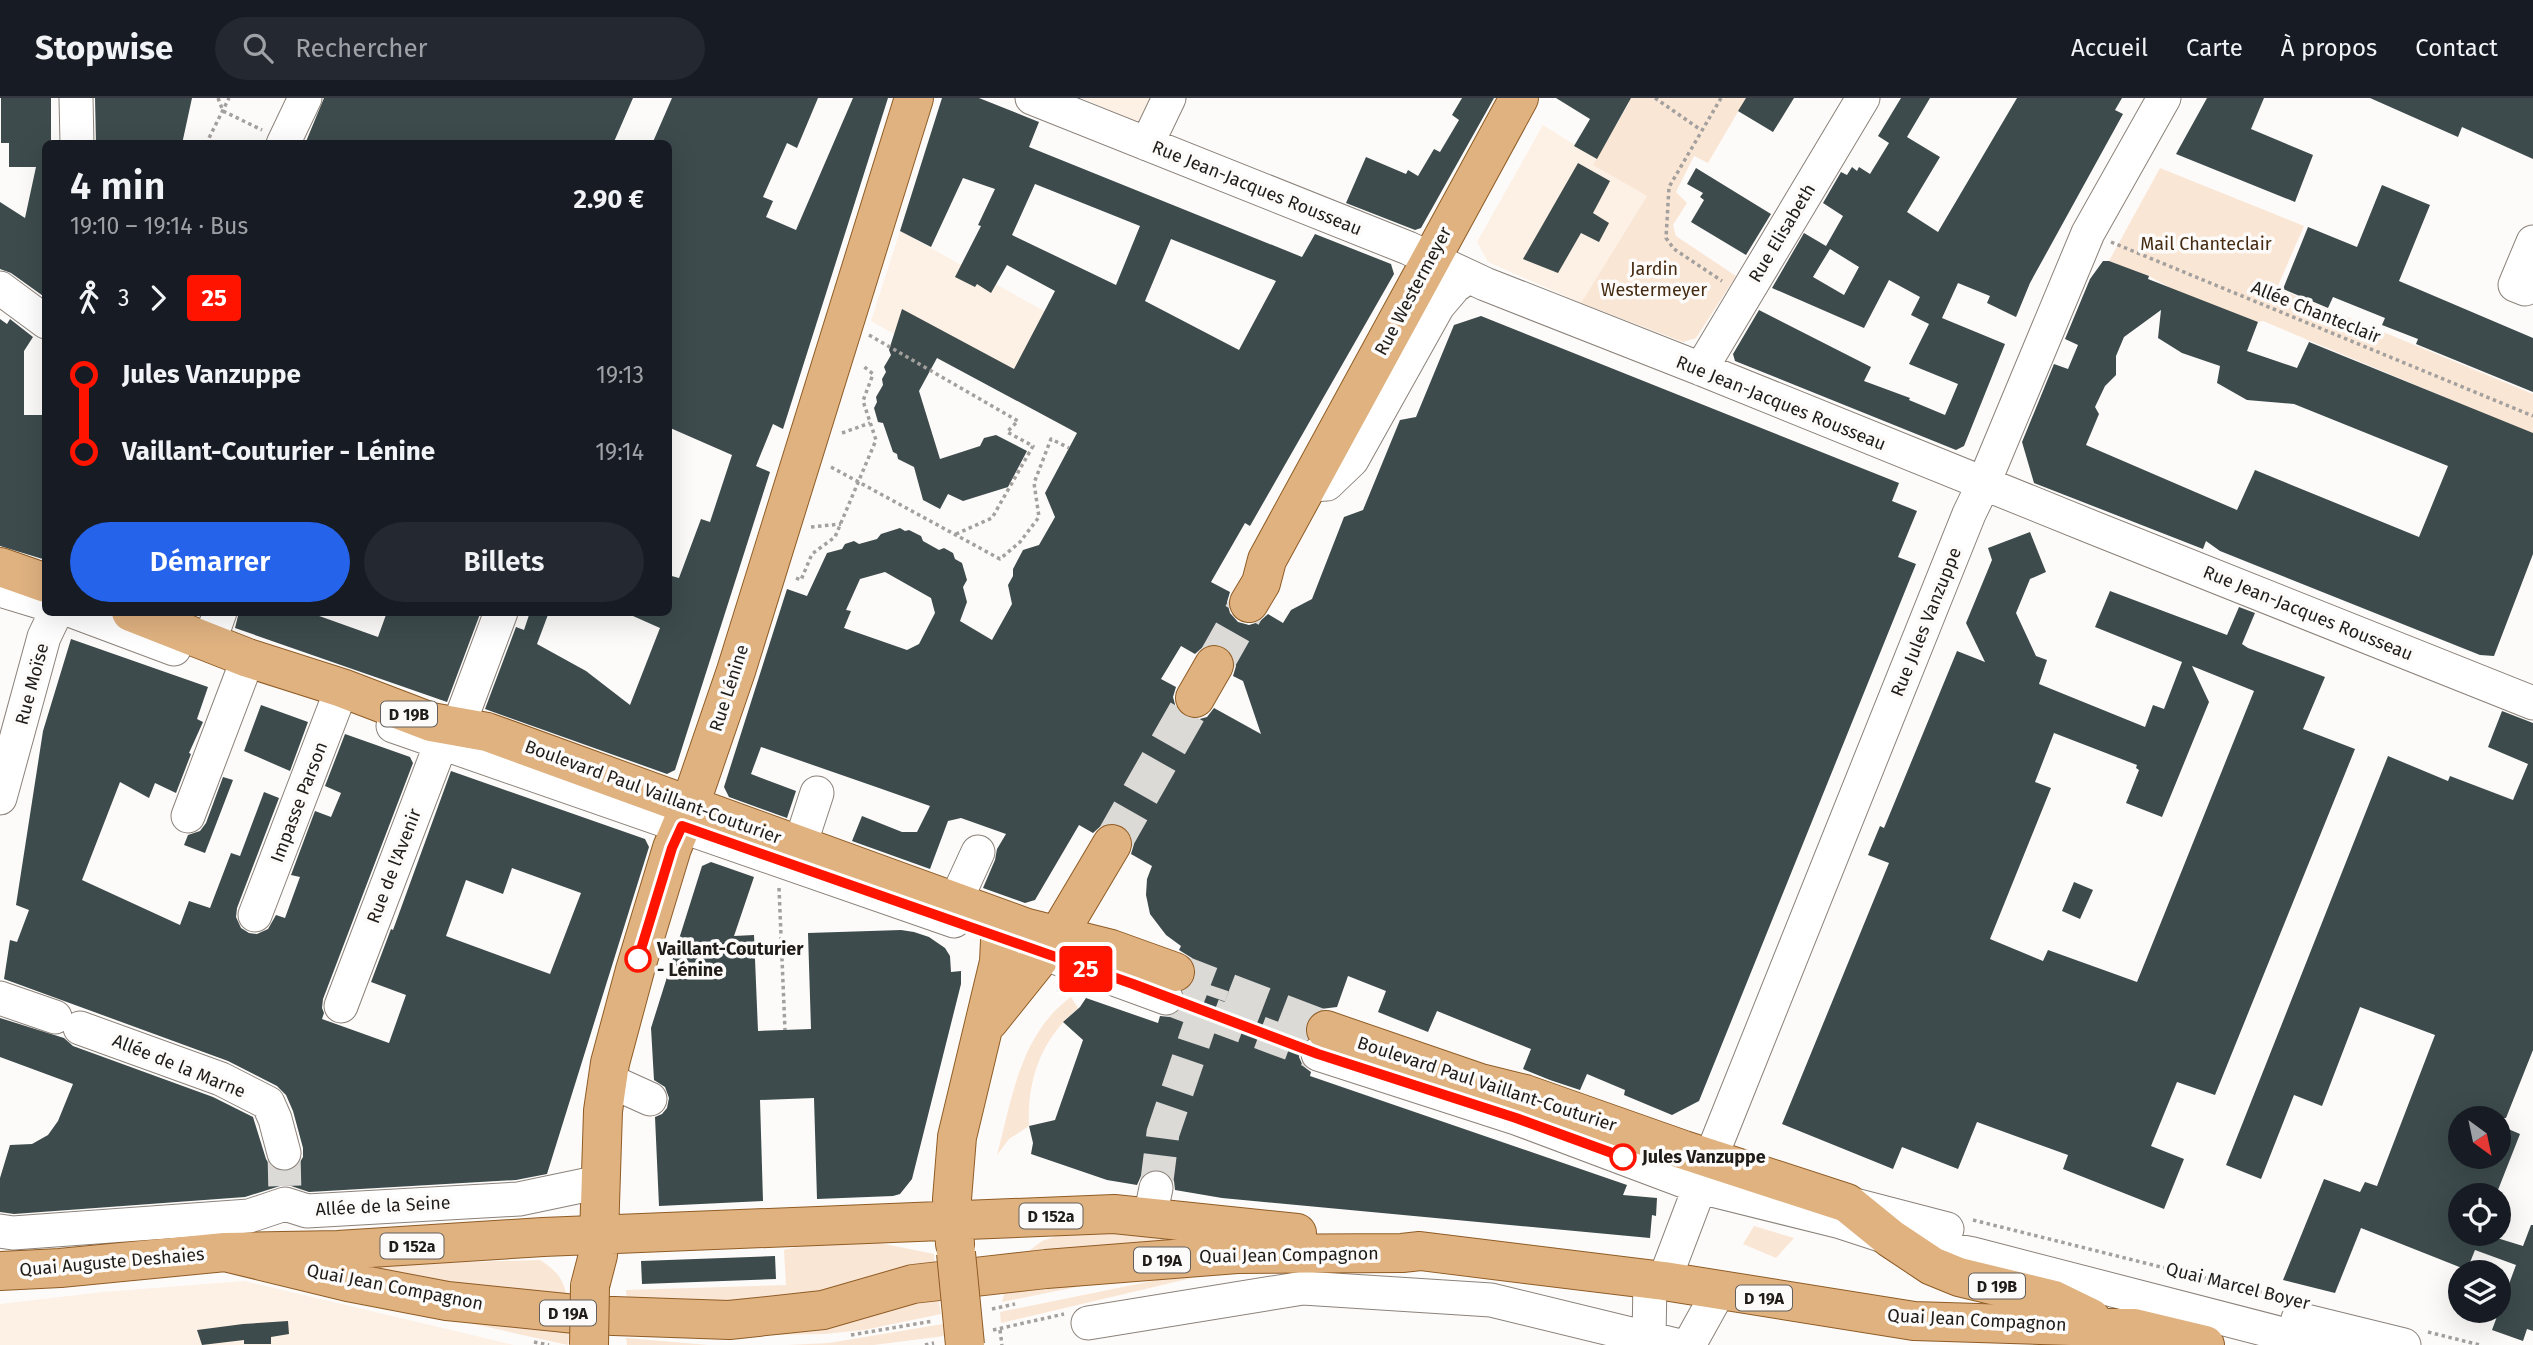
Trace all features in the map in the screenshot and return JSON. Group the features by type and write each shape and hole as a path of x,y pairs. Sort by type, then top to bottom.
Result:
{"main road":[{"name":"Rue Lénine","path":"590,1345 590,1286 598,1255 603,1111 635,970 672,848 747,675 914,98"},
{"name":"Rue Westermeyer","path":"1250,603 1261,583 1267,561 1334,434 1415,292 1430,258 1519,98"},
{"path":"0,567 42,582"},
{"name":"Boulevard Paul Vaillant-Couturier","path":"152,616 215,628 245,666 431,722 449,732 487,733 686,816 789,852 955,902 1025,938 1111,949 1132,985 1171,985"},
{"path":"1195,698 1214,665"},
{"path":"964,1329 952,1199 957,1136 999,962 1025,938 1111,844"},
{"name":"Boulevard Paul Vaillant-Couturier","path":"1322,1042 1525,1094 1674,1147 1706,1172 1745,1171 1847,1202 1890,1238 1932,1266 1959,1276 2054,1300 2097,1332"},
{"name":"D 152a","path":"225,1252 338,1250 599,1236 955,1237 1114,1214 1153,1202 1282,1238"},
{"name":"Quai Jean Compagnon","path":"225,1252 348,1282 447,1301 585,1315 729,1320 823,1311 913,1284 1046,1269 1226,1254 1282,1238 1402,1253 1420,1251 1657,1280 1914,1321 2097,1332"},
{"path":"515,1239 562,1258 576,1269 590,1286"},
{"name":"Quai Auguste Deshaies","path":"0,1271 225,1252"},
{"path":"2097,1332 2134,1328 2205,1345"}],"street":[{"path":"76,98 77,140"},
{"path":"285,140 305,98"},
{"name":"Rue Jean-Jacques Rousseau","path":"1032,98 1983,485 2036,503 2533,703"},
{"path":"1147,144 1169,98"},
{"name":"Rue Elisabeth","path":"1701,369 1863,98"},
{"name":"Rue Jules Vanzuppe","path":"1663,1342 1657,1280 1706,1172 1955,548 2088,233 2164,98"},
{"path":"2525,289 2515,285 2533,242"},
{"name":"Rue Westermeyer","path":"1309,485 1327,484 1352,460 1438,306 1455,286 1468,277"},
{"path":"0,288 42,319"},
{"path":"0,590 42,603"},
{"name":"Rue Moïse","path":"0,798 44,637 54,616"},
{"name":"Boulevard Paul Vaillant-Couturier","path":"88,616 245,666"},
{"name":"Rue de l'Avenir","path":"341,1006 449,732 499,616"},
{"path":"188,816 245,666"},
{"name":"Impasse Parson","path":"255,915 339,696"},
{"path":"789,852 817,793"},
{"name":"Boulevard Paul Vaillant-Couturier","path":"789,852 1025,938"},
{"path":"955,902 978,852"},
{"name":"Allée de la Marne","path":"0,998 221,1079 268,1103 284,1153"},
{"path":"608,1080 650,1099"},
{"name":"Boulevard Paul Vaillant-Couturier","path":"1706,1172 1890,1238 1984,1240"},
{"name":"Allée de la Seine","path":"0,1231 48,1231 249,1216 285,1199 307,1211 519,1199 600,1182"},
{"name":"Boulevard Paul Vaillant-Couturier","path":"1847,1202 1984,1240"},
{"name":"Quai Marcel Boyer","path":"1984,1240 2414,1338"},
{"name":"Quai Marcel Boyer","path":"1984,1240 2325,1345"},
{"path":"1088,1323 1303,1289 1492,1300 1663,1342"},
{"path":"1689,1345 1719,1291"}],"path":[{"path":"218,98 223,111 280,140"},
{"path":"208,140 229,98"},
{"path":"1655,98 1701,130"},
{"path":"1721,98 1669,187 1666,238 1674,249 1744,296"},
{"name":"Allée Chanteclair","path":"2088,233 2533,416"},
{"path":"864,332 1018,421 1007,432 1033,446 992,518 955,534"},
{"path":"789,576 801,580 812,554 835,537 876,440 863,401 873,374 858,361"},
{"path":"837,435 870,423"},
{"path":"840,472 1000,559 1020,542 1039,517 1034,484 1051,439 1069,449"},
{"path":"805,527 841,524"},
{"path":"785,1030 789,852"},
{"name":"Quai Marcel Boyer","path":"1984,1240 2281,1297"},
{"path":"1000,1329 1002,1345"},
{"path":"2414,1338 2480,1345"}],"shaded area":[{"path":"1082,98 1162,98 1148,127"},
{"path":"1543,125 1597,159 1594,165 1647,196 1581,303 1488,262 1477,242"},
{"path":"900,231 1252,422 937,358 871,321"},
{"path":"244,1281 514,1345 0,1345 0,1304 103,1292"}],"green space":[{"name":"Jardin Westermeyer","path":"1622,98 1746,98 1708,163 1694,156 1676,192 1687,203 1673,225 1676,236 1736,276 1696,338 1683,342 1581,303 1647,196 1593,165 1629,103"},
{"name":"Mail Chanteclair","path":"2160,168 2304,226 2277,288 2533,394 2533,434 2263,321 2258,322 2172,289 2149,276 2109,261"},
{"path":"1071,997 1078,1008 1054,1033 1039,1061 1031,1093 1029,1126 1009,1139 997,1155 1014,1090 1029,1048 1054,1012"},
{"path":"1754,1226 1794,1238 1776,1258 1743,1244"},
{"path":"1077,1229 1210,1236 1022,1256 1042,1241"},
{"path":"860,1239 934,1254 935,1266 801,1301 627,1302 626,1290 786,1285 784,1250 817,1242"},
{"path":"540,1260 558,1274 566,1295 493,1291 369,1270 367,1265"},
{"path":"1155,1271 1002,1302 1006,1285"},
{"path":"1192,1278 1001,1323 1000,1312 1157,1280"},
{"path":"937,1291 941,1314 864,1330 824,1334 718,1336"},
{"path":"469,1323 570,1332 568,1345"},
{"path":"943,1324 944,1336 874,1345 787,1345 829,1343"},
{"path":"626,1338 709,1345 627,1345"}],"building":[{"path":"1,98 51,98 51,140 42,140 42,295 11,273 0,269 0,202 25,218 36,167 9,167 9,143 1,143"},
{"path":"95,98 192,98 183,140 96,140"},
{"path":"324,98 633,98 615,140 307,140"},
{"path":"672,98 818,98 797,148 787,143 763,197 773,201 766,217 796,230 853,98 888,98 783,429 773,424 756,466 770,472 675,770 667,774 485,709 516,627 524,630 529,616 548,616 537,644 586,671 630,705 660,628 633,616 672,616 672,576 679,578 701,519 710,522 732,455 672,429 672,140 654,140"},
{"path":"942,98 979,98 1039,122 1029,147 1302,257 1315,234 1391,264 1394,274 1250,526 1245,523 1211,582 1230,592 1227,602 1230,613 1238,622 1249,625 1259,622 1268,614 1283,623 1291,610 1312,599 1344,517 1363,510 1400,420 1416,417 1454,325 1481,316 1899,483 1892,501 1917,511 1898,557 1916,564 1699,1101 1672,1115 1624,1095 1625,1090 1587,1074 1580,1090 1550,1080 1523,1069 1531,1049 1437,1011 1428,1032 1378,1012 1386,991 1348,976 1337,1007 1321,1009 1311,1014 1306,1022 1304,1033 1307,1039 1300,1047 1299,1057 1303,1066 1311,1072 1310,1076 1627,1185 1623,1195 1657,1198 1656,1216 1652,1215 1650,1238 1222,1198 1175,1190 1174,1181 1161,1169 1149,1170 1141,1176 1137,1185 1107,1180 1031,1154 1033,1143 1029,1126 1055,1120 1083,1040 1063,1022 1086,998 1158,1023 1160,1016 1170,1017 1179,1012 1184,1004 1184,991 1190,988 1196,979 1197,969 1192,958 1179,950 1181,946 1166,935 1150,914 1146,895 1147,879 1152,866 1131,854 1134,844 1131,833 1123,825 1113,822 1102,825 1093,833 1079,825 1035,900 1025,903 983,888 997,849 1006,834 961,818 948,821 930,869 852,841 862,816 902,832 917,832 930,806 761,747 751,774 796,791 787,818 729,797 724,787 787,589 807,596 827,553 842,549 845,544 854,541 859,544 877,539 881,534 900,528 921,536 923,541 939,550 944,548 962,563 967,580 963,587 967,602 960,621 992,640 1012,604 1008,585 1013,569 1023,550 1039,545 1055,517 1045,493 1077,433 937,358 919,391 940,459 980,446 984,438 996,435 1027,451 1008,487 963,501 948,494 940,509 923,500 914,467 898,459 893,452 883,423 878,422 874,408 876,397 883,385 882,379 886,372 884,367 891,355 889,350 902,309 1014,369 1055,291 1007,265 991,293 977,284 975,287 955,277 981,226 978,225 995,189 963,178 931,247 900,231","holes":["1035,184 1140,226 1116,285 1012,235","1171,239 1276,281 1239,350 1145,301","885,572 931,598 935,613 919,644 907,650 844,628 851,611 846,610 860,579","1215,643 1225,646 1233,655 1236,666 1233,676 1243,681 1261,734 1214,708 1207,717 1196,720 1185,717 1176,708 1173,697 1176,687 1161,679 1181,646 1195,654 1204,646"]},
{"path":"1462,98 1494,98 1421,228 1415,230 1346,203 1366,157 1406,174 1408,170 1418,176 1434,149 1440,152 1459,120 1452,115"},
{"path":"1556,98 1631,98 1597,159 1574,146 1590,119"},
{"path":"1746,98 1794,98 1773,132 1738,111"},
{"path":"1901,98 1930,98 1907,137 1940,157 1907,212 1938,232 2017,98 2122,98 2115,110 2123,114 2030,283 2016,317 1987,303 1990,296 1958,283 1942,318 2005,344 1964,446 1956,450 1735,361 1733,354 1759,310 1871,367 1864,381 1910,398 1909,400 1945,415 1958,384 1909,364 1929,324 1911,315 1920,297 1889,280 1864,328 1772,288 1804,233 1826,246 1843,216 1823,203 1841,172 1847,175 1852,167 1857,171 1859,167 1870,174 1889,143 1878,136","holes":["1830,249 1859,267 1844,295 1813,277"]},
{"path":"2207,98 2264,98 2251,129 2313,155 2295,202 2176,154"},
{"path":"2370,98 2533,98 2533,159 2462,127 2458,137"},
{"path":"1578,163 1610,181 1593,213 1609,223 1599,242 1581,233 1558,273 1523,259"},
{"path":"1696,168 1771,214 1746,255 1691,222 1704,200 1700,197 1703,193 1687,184"},
{"path":"2382,185 2430,205 2399,281 2533,338 2533,392 2416,344 2418,339 2382,325 2385,318 2333,297 2328,308 2283,289 2308,227 2357,247"},
{"path":"2103,261 2109,261 2258,322 2247,351 2297,368 2309,342 2533,433 2533,554 2494,656 2480,655 2220,551 2206,541 2203,549 2034,483 2022,442 2054,364 2068,369 2078,345 2065,339 2090,279","holes":["2161,310 2158,338 2182,353 2220,366 2217,383 2247,400 2294,404 2448,466 2419,537 2255,470 2237,510 2086,445 2099,414 2095,407 2105,386 2116,375 2116,356 2124,337"]},
{"path":"0,319 7,324 10,319 33,337 24,351 24,415 42,415 42,559 0,546"},
{"path":"2030,532 2046,572 2030,579 2016,613 2036,656 2047,660 2039,684 2145,727 2153,705 2164,709 2182,662 2095,627 2110,591 2227,635 2239,607 2255,613 2242,644 2325,677 2303,729 2355,749 2215,1095 2177,1082 2151,1146 2184,1159 2164,1209 2063,1169 2068,1155 1977,1122 1958,1169 1902,1147 1893,1169 1782,1124 1889,863 1868,855 1880,826 1884,828 1957,651 1985,662 1966,623 1992,560 1988,548","holes":["2192,666 2254,691 2137,982 2048,950 2043,961 1990,939 2051,788 2035,782 2054,733 2137,765 2139,770 2126,803 2162,817 2209,702"]},
{"path":"238,616 319,616 378,637 386,616 479,616 447,702 235,628"},
{"path":"71,639 208,687 197,719 203,722 176,793 155,783 149,798 120,782 82,880 180,925 189,901 210,908 231,853 240,856 264,792 279,798 237,908 236,917 241,928 257,934 268,929 276,915 285,918 300,877 291,875 315,811 331,817 341,793 325,786 345,734 410,757 413,763 323,999 322,1008 322,1019 389,1043 406,995 371,982 391,929 393,930 451,771 645,839 649,847 547,1174 516,1180 309,1192 291,1186 280,1186 245,1197 14,1214 0,1212 0,1178 10,1145 32,1144 48,1135 58,1121 73,1084 0,1057 0,1018 64,1038 73,1046 213,1097 253,1117 266,1159 271,1167 278,1171 288,1172 297,1167 303,1157 293,1111 286,1095 277,1086 228,1061 4,979 10,940 17,942 29,910 16,905 43,731","holes":["512,868 581,893 550,974 446,936 466,880 503,894"]},
{"path":"261,705 308,722 290,771 244,751"},
{"path":"2502,711 2533,723 2533,1050 2511,1106 2448,1106 2448,1169 2506,1169 2501,1183 2448,1183 2448,1246 2511,1246 2511,1242 2523,1246 2533,1225 2533,1331 2527,1329 2523,1341 2492,1330 2495,1323 2511,1323 2511,1279 2516,1265 2511,1263 2511,1260 2502,1260 2475,1250 2471,1260 2448,1260 2448,1262 2361,1228 2335,1293 2283,1280 2324,1179 2360,1192 2365,1182 2377,1186 2435,1035 2360,1007 2322,1106 2294,1095 2261,1179 2226,1165 2388,756 2448,781 2450,776 2513,800 2528,764 2488,747"},
{"path":"223,777 233,780 205,853 184,845 188,835 200,831 206,823"},
{"path":"711,862 754,877 734,936 754,935 758,1031 811,1029 808,933 901,930 914,932 929,937 945,948 950,956 951,972 961,971 961,984 912,1179 900,1194 817,1199 814,1098 760,1100 763,1201 659,1206 655,1117 667,1108 669,1098 665,1087 654,1080 651,1028 702,866"},
{"path":"2074,882 2093,890 2080,919 2062,911"},
{"path":"2511,1130 2520,1134 2511,1157"},
{"path":"775,1256 776,1279 642,1284 641,1261"},
{"path":"288,1321 289,1334 271,1337 271,1344 244,1344 244,1340 202,1345 197,1330 243,1324"}],"tunnel":[{"path":"1214,665 1249,603"},
{"path":"1112,844 1195,698"},
{"path":"1175,972 1326,1030"},
{"path":"1156,1188 1163,1133 1213,986"},
{"path":"1166,998 1318,1054"},
{"path":"284,1153 285,1195"}],"bus line":[{"name":"25","path":"638,959 672,848 682,826 1133,984 1318,1054 1516,1118 1623,1157"}],"place":[{"name":"Vaillant-Couturier - Lénine","path":"638,959"},
{"name":"Jules Vanzuppe","path":"1623,1157"}]}
